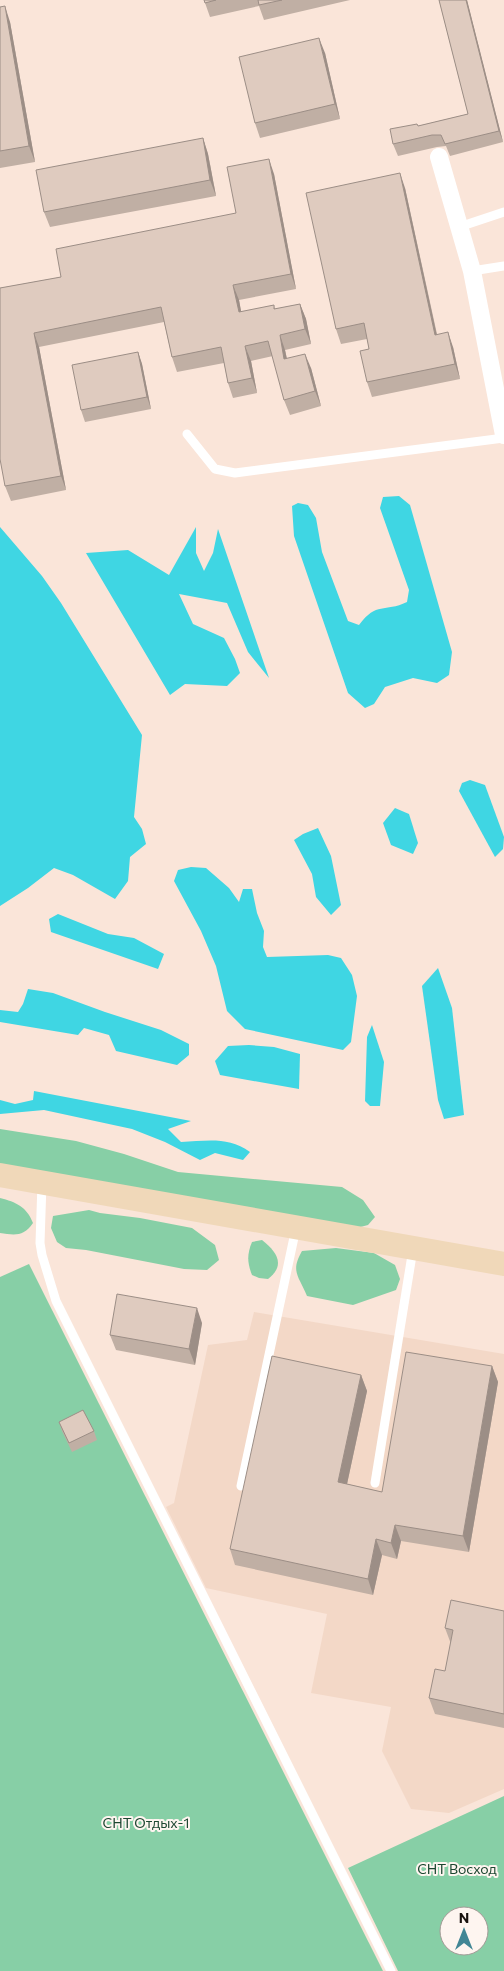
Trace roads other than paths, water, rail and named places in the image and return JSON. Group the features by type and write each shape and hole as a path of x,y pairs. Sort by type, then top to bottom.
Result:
{"main road":[{"path":"0,1174 504,1264"}],"street":[{"path":"439,157 472,271 504,437"}],"lane":[{"path":"459,227 504,212"},
{"path":"472,271 504,266"},
{"path":"186,434 215,469 235,473 504,437"},
{"path":"42,1183 40,1243 56,1301 391,1971"},
{"path":"241,1486 296,1228"},
{"path":"375,1483 413,1248"}],"water":[{"path":"399,496 410,505 452,652 449,675 437,683 413,678 385,687 374,704 365,708 348,693 294,536 292,506 298,503 308,505 316,518 322,552 348,621 359,625 376,610 407,602 409,590 380,508 383,497"},
{"path":"0,527 42,576 61,603 142,735 134,817 142,829 146,844 130,857 128,881 115,899 73,875 54,868 0,906"},
{"path":"196,527 196,553 204,571 213,553 218,529 269,678 248,652 227,603 179,594 193,624 224,638 240,673 227,686 185,684 170,695 86,553 128,550 169,575"},
{"path":"470,780 485,785 504,837 503,849 495,857 459,791 462,783"},
{"path":"395,808 409,814 418,843 413,854 391,845 383,823"},
{"path":"318,828 331,856 341,905 331,915 316,897 312,874 294,840"},
{"path":"191,867 206,868 229,888 239,902 243,889 252,889 257,913 264,931 263,947 267,957 328,955 341,958 352,975 357,996 351,1042 343,1050 245,1029 227,1011 216,966 201,931 174,881 178,870"},
{"path":"58,914 108,934 134,938 164,954 158,969 51,932 49,919"},
{"path":"438,968 452,1008 464,1115 444,1119 438,1100 422,986"},
{"path":"28,989 53,993 161,1030 189,1044 189,1055 177,1065 116,1051 109,1035 84,1028 78,1035 0,1022 0,1010 18,1012"},
{"path":"372,1025 384,1062 380,1106 370,1106 365,1101 367,1037"},
{"path":"228,1046 274,1047 300,1054 299,1089 220,1075 215,1061"},
{"path":"34,1091 191,1121 168,1129 181,1142 225,1142 242,1147 250,1152 243,1160 215,1153 200,1160 165,1142 132,1129 44,1110 0,1114 0,1100 15,1104 33,1100"}],"park label":[{"name":"СНТ Отдых-1","path":"146,1823"},
{"name":"СНТ Восход","path":"457,1869"}]}
